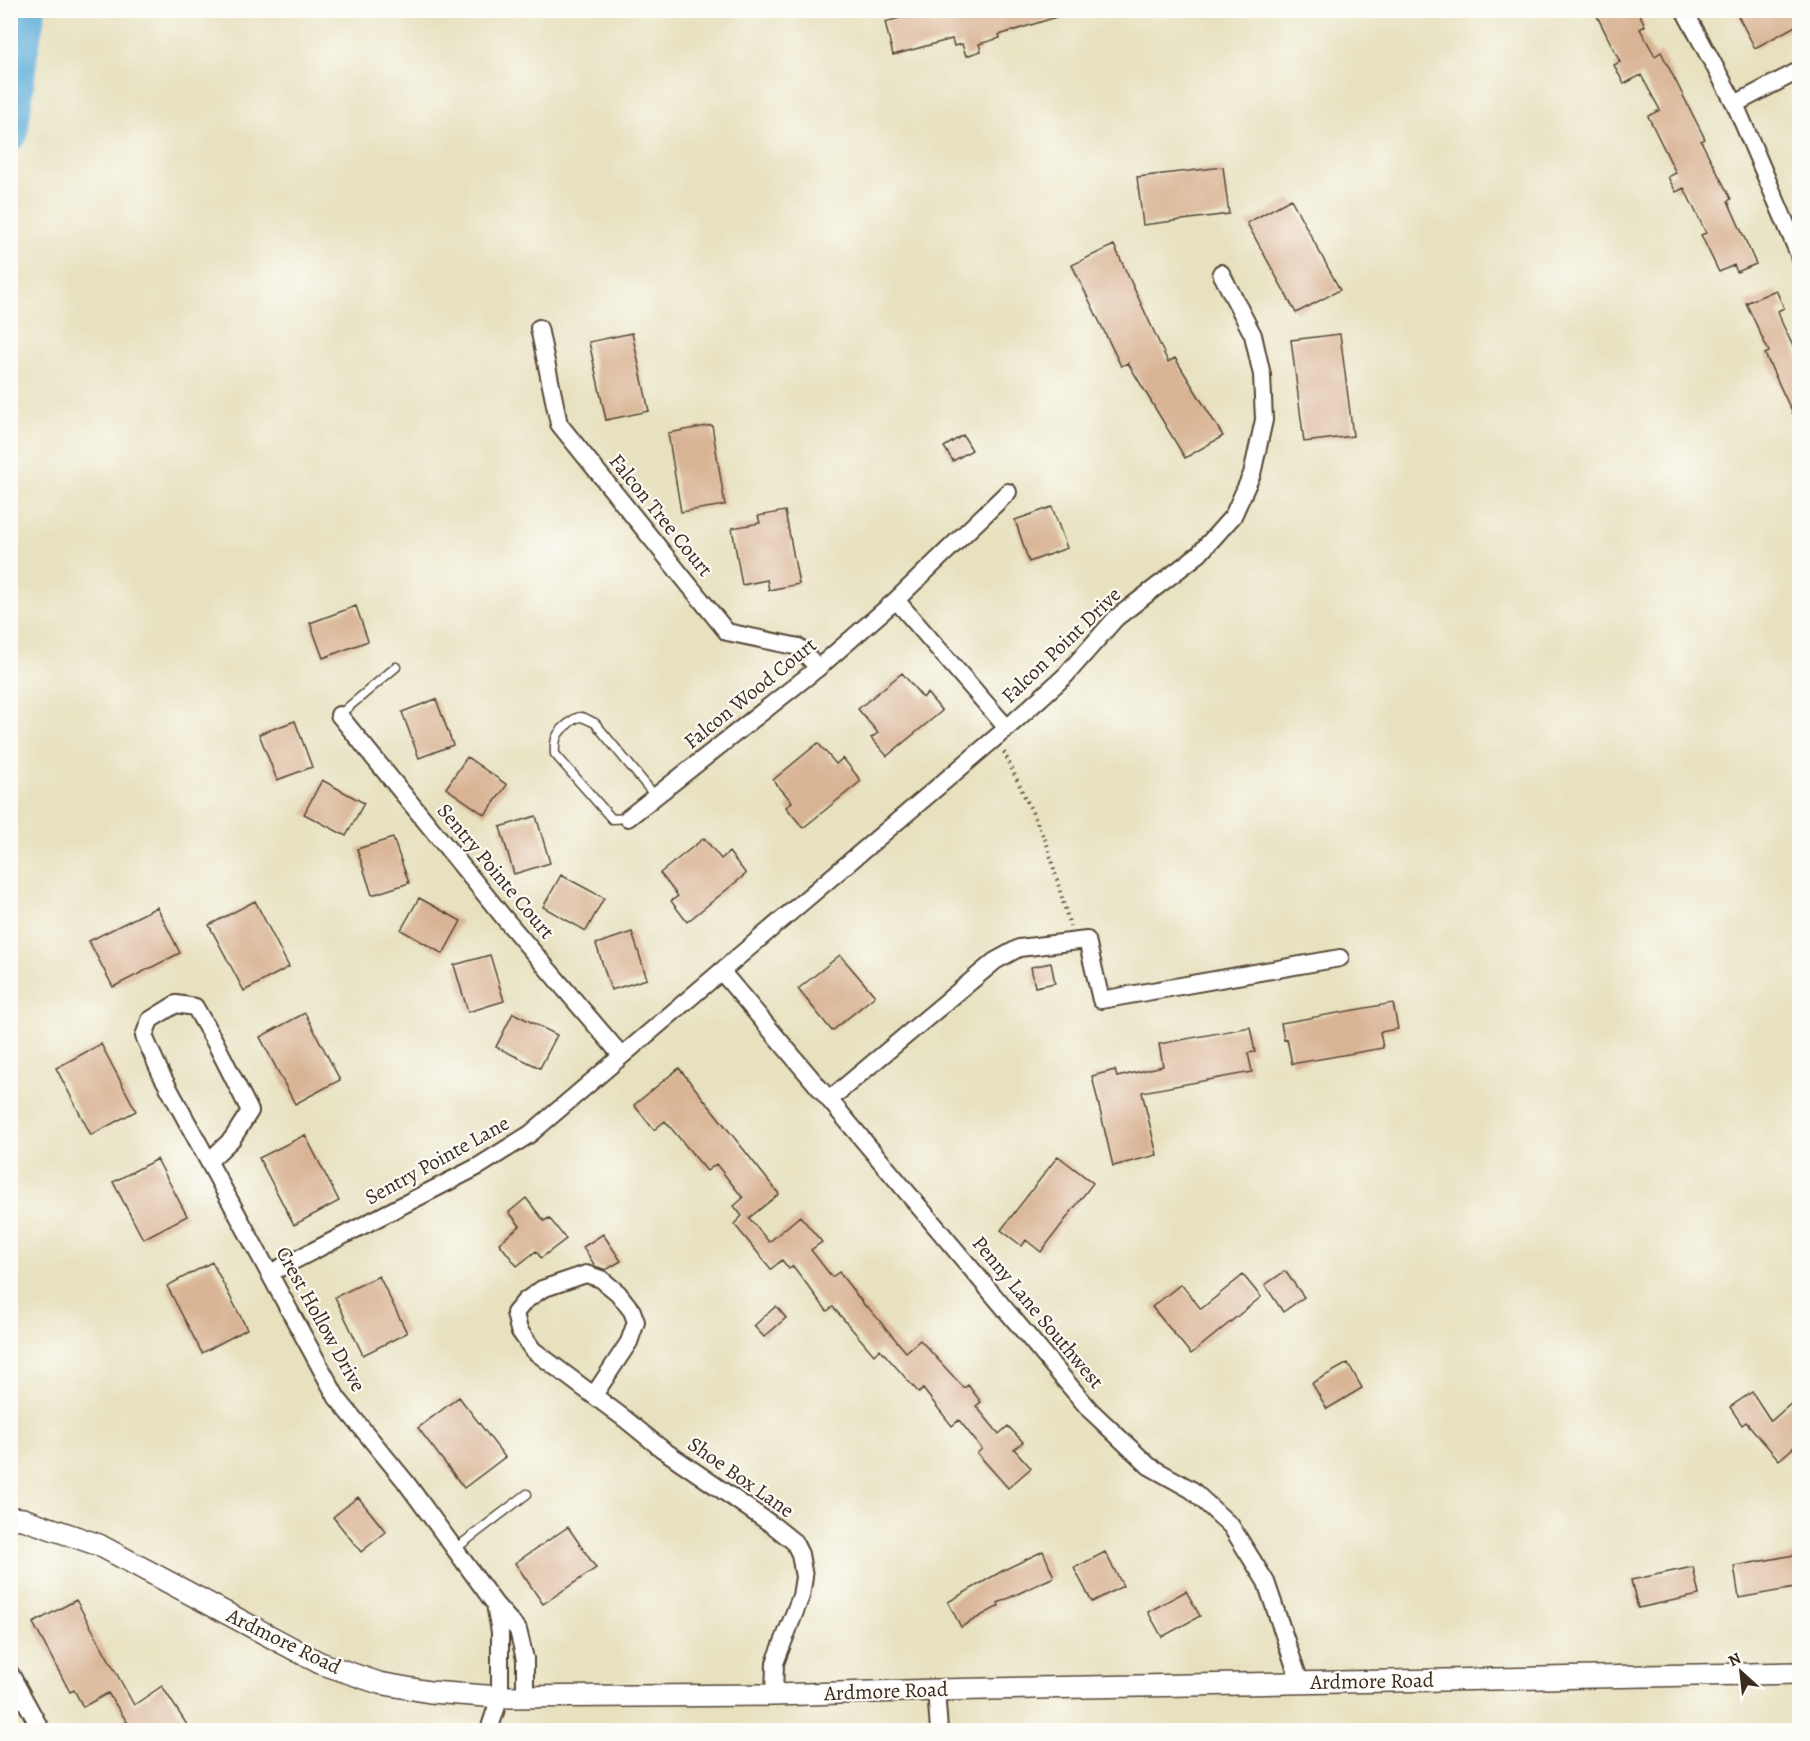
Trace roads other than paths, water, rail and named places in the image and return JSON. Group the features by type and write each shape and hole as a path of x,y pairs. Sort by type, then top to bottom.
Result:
{"street":[{"path":"1684,10 1735,104 1800,257"},
{"path":"1735,104 1800,70"},
{"name":"Falcon Point Drive","path":"721,971 1002,732 1065,676 1116,618 1198,554 1233,516 1252,474 1264,420 1263,386 1253,335 1221,273"},
{"name":"Falcon Tree Court","path":"539,328 559,424 727,632 799,647 818,668"},
{"name":"Falcon Wood Court","path":"628,818 818,668 896,600 1008,492"},
{"path":"896,600 1002,732"},
{"name":"Sentry Pointe Court","path":"339,715 505,919 621,1054"},
{"path":"830,1099 995,961 1019,948 1087,940 1101,1000 1340,958"},
{"name":"Sentry Pointe Lane","path":"270,1273 479,1166 530,1134 721,971"},
{"name":"Penny Lane Southwest","path":"721,971 1090,1410 1149,1466 1192,1490 1231,1526 1266,1582 1300,1682"},
{"name":"Crest Hollow Drive","path":"209,1161 232,1138 250,1111 195,1008 176,1004 150,1020 144,1036 161,1074 337,1398 405,1482 495,1604 518,1630 525,1659 525,1696"},
{"name":"Shoe Box Lane","path":"594,1395 629,1342 636,1322 632,1311 618,1293 601,1279 586,1274 542,1289 525,1301 515,1313 519,1330 533,1350 662,1449 794,1542 800,1554 804,1576 801,1596 775,1663 774,1695"},
{"name":"Ardmore Road","path":"10,1518 23,1519 99,1545 320,1663 380,1683 430,1692 500,1696 774,1695 936,1689 1800,1673"},
{"name":"Crest Hollow Drive","path":"489,1731 500,1696 500,1632 495,1604"},
{"path":"10,1673 41,1731"},
{"path":"936,1689 939,1731"}],"lane":[{"path":"339,715 396,667"},
{"path":"628,818 612,819 555,754 554,742 558,731 576,718 583,717 595,723 656,797"},
{"path":"454,1549 527,1494"}],"waterway":[{"path":"10,133 28,10"}]}
